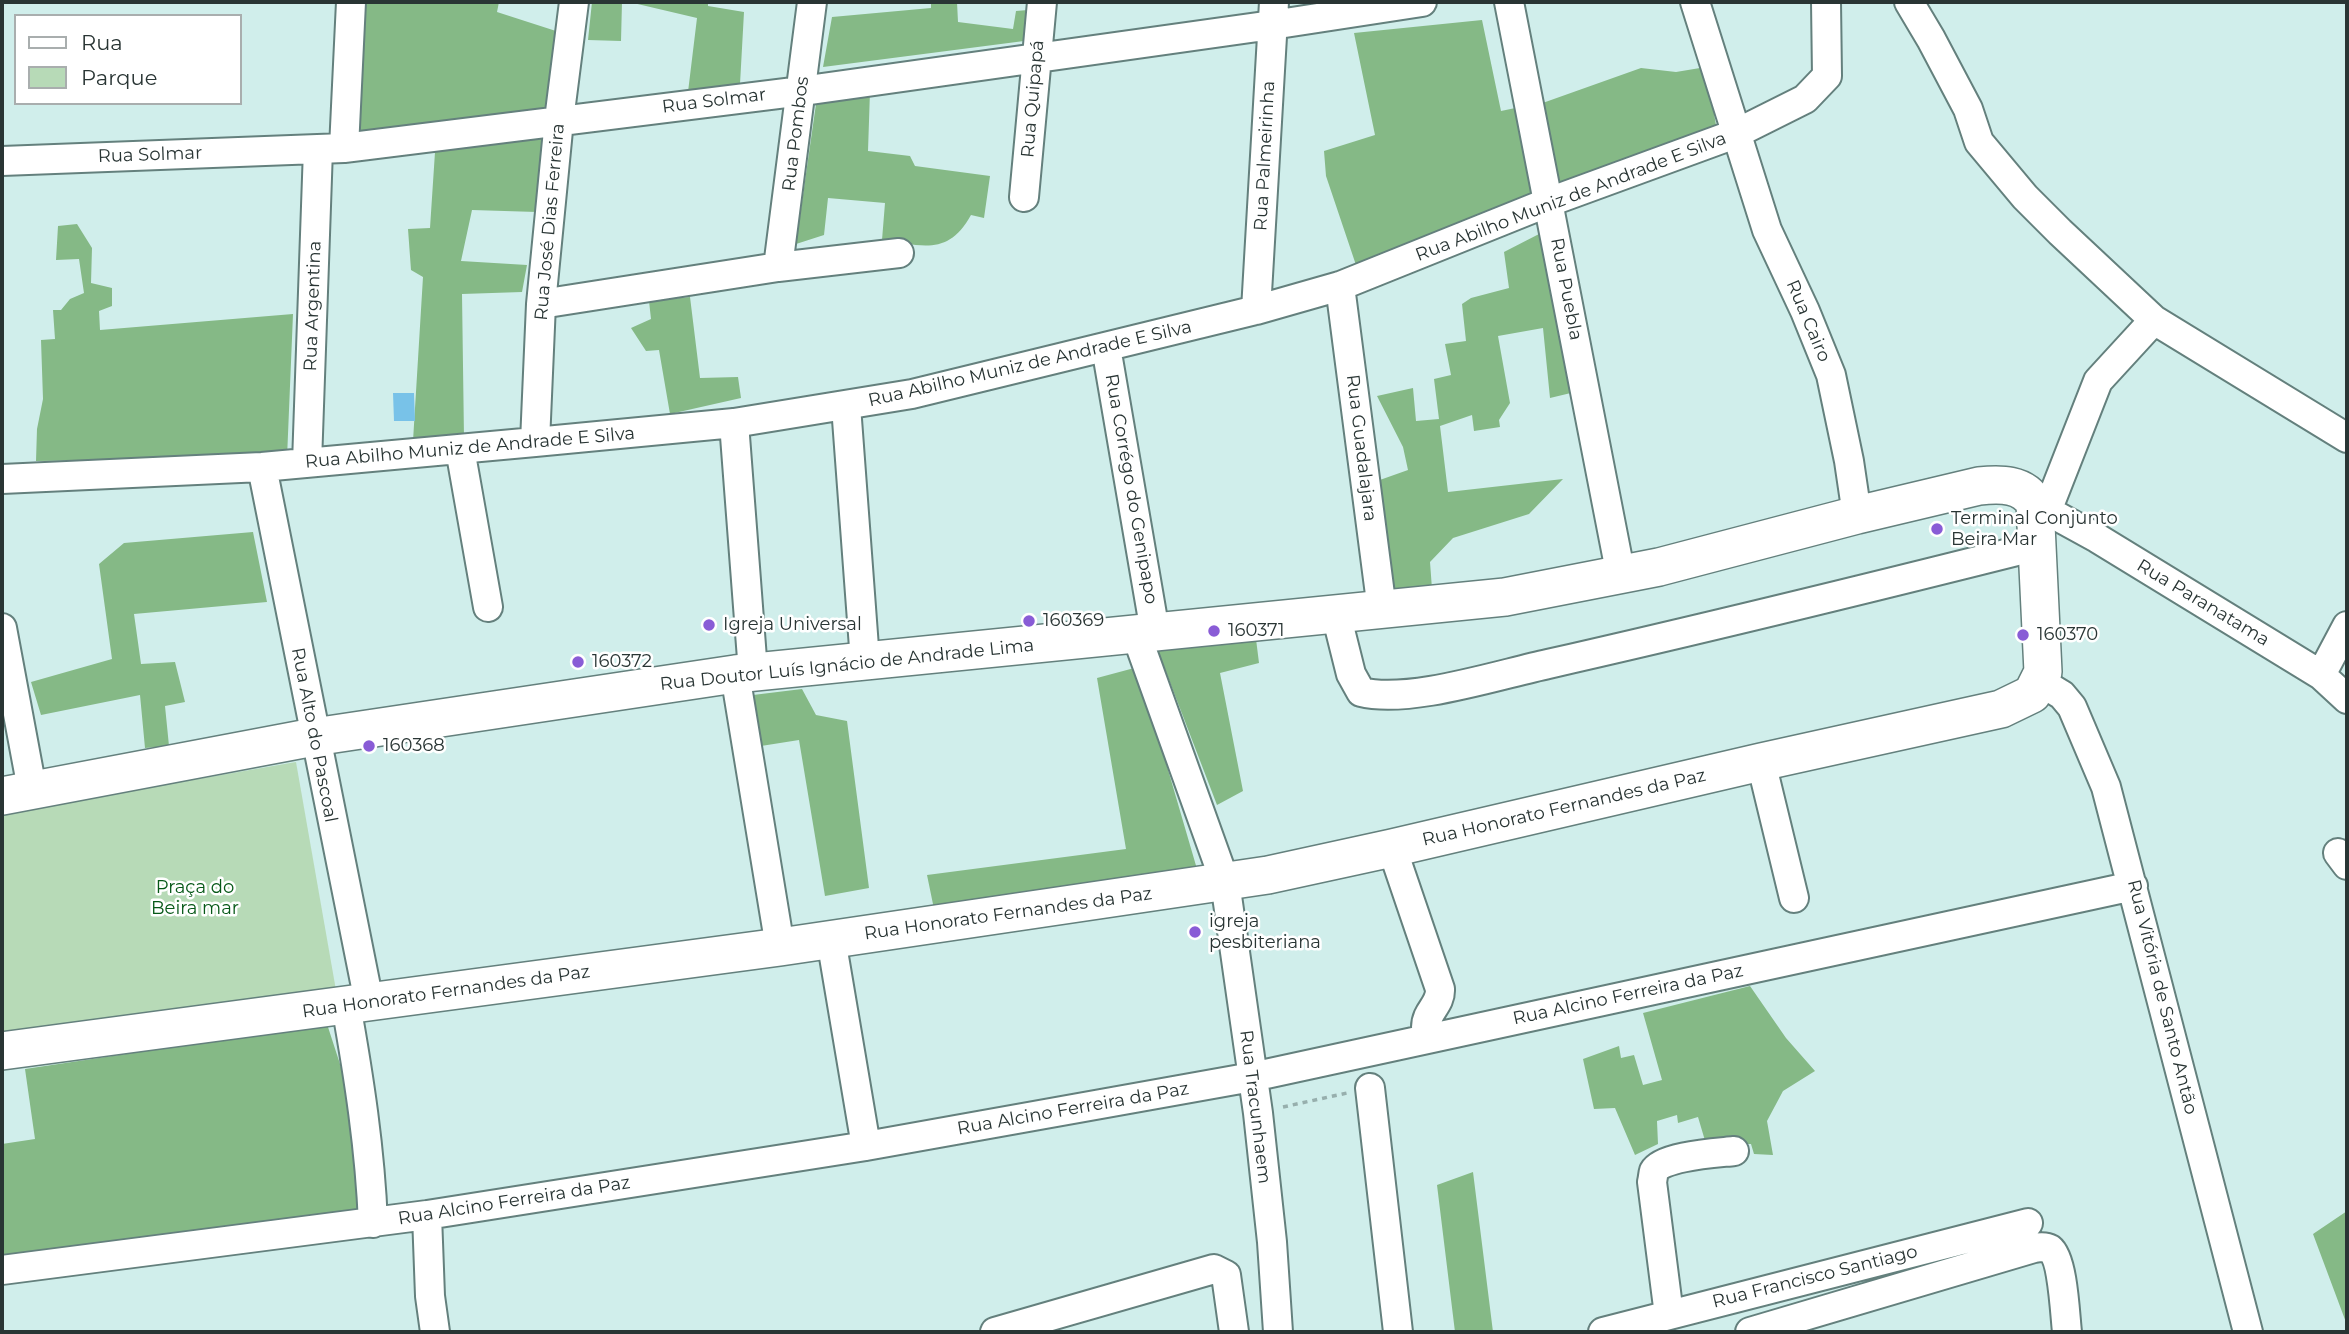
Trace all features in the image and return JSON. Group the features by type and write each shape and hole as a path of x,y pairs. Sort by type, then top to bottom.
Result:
{"main road":[{"name":"Rua Paranatama","path":"1857,515 1997,484 2026,492 2041,508"},
{"path":"2039,681 2043,672 2037,546 2041,508"},
{"name":"Rua Doutor Luís Ignácio de Andrade Lima","path":"17,792 314,737 744,673 1505,597 1621,576 1857,515"},
{"name":"Rua Honorato Fernandes da Paz","path":"2,1051 780,947 1268,875 2001,709 2032,694 2039,681"}],"street":[{"name":"Rua Argentina","path":"307,463 331,148 351,2"},
{"name":"Rua José Dias Ferreira","path":"535,442 541,304 574,2"},
{"name":"Rua Pombos","path":"778,267 812,2"},
{"name":"Rua Quipapá","path":"1024,197 1042,2"},
{"name":"Rua Solmar","path":"2,161 331,148 802,91 1036,57 1273,13 1422,2"},
{"name":"Rua Puebla","path":"1509,2 1621,576"},
{"name":"Rua Cairo","path":"1695,2 1767,230 1831,375 1857,515"},
{"name":"Rua Abilho Muniz de Andrade E Silva","path":"2,479 262,467 734,423 912,394 1256,310 1340,286 1549,202 1735,134 1805,99 1827,76 1826,2"},
{"path":"1909,2 1968,109 1979,142 2025,197 2154,320 2347,438"},
{"name":"Rua Palmeirinha","path":"1256,310 1273,13"},
{"path":"541,304 778,267 899,253"},
{"name":"Rua Guadalajara","path":"1340,286 1381,610"},
{"path":"2041,508 2098,381 2154,320"},
{"name":"Rua Corrégo do Genipapo","path":"1106,347 1146,633 1224,882"},
{"path":"846,406 865,661"},
{"path":"734,423 744,673 780,947"},
{"path":"460,449 488,607"},
{"name":"Rua Alto do Pascoal","path":"262,467 314,737 358,1004 373,1223"},
{"name":"Rua Paranatama","path":"2041,508 2144,566 2336,686"},
{"path":"1336,614 1351,674 1361,691 1374,695 1398,695 1447,687 1712,627 2037,546"},
{"path":"2336,686 2347,626"},
{"path":"2,628 17,792"},
{"name":"Rua Vitória de Santo Antão","path":"2039,681 2062,695 2072,708 2106,787 2248,1332"},
{"path":"1762,762 1794,898"},
{"path":"1392,848 1440,989 1440,996 1427,1016 1426,1027"},
{"name":"Rua Tracunhaem","path":"1224,882 1258,1113 1272,1242 1278,1332"},
{"name":"Rua Alcino Ferreira da Paz","path":"2,1270 427,1215 866,1146 1252,1077 2133,886"},
{"path":"831,939 866,1146"},
{"path":"1370,1088 1398,1332"},
{"path":"1669,1315 1652,1182 1654,1170 1672,1160 1734,1151"},
{"path":"427,1215 430,1296 435,1332"},
{"name":"Rua Francisco Santiago","path":"1603,1332 2028,1223"},
{"path":"1750,1332 2045,1247 2055,1256 2059,1268 2067,1332"},
{"path":"995,1332 1214,1269 1226,1275 1234,1332"}],"path":[{"path":"1258,1113 1370,1088"}],"green space":[{"path":"362,2 499,2 497,12 559,32 548,111 355,136"},
{"path":"592,2 622,2 621,41 588,40"},
{"path":"629,2 708,2 708,6 744,12 740,84 688,92 697,18"},
{"path":"931,2 957,2 958,22 1013,29 1016,11 1028,10 1024,41 823,67 832,17 931,8"},
{"path":"1482,20 1501,111 1525,106 1540,198 1358,271 1326,176 1324,151 1375,135 1354,33"},
{"path":"1706,67 1717,131 1554,190 1537,105 1641,68 1676,72"},
{"path":"870,91 868,151 910,156 915,166 990,176 984,218 971,215 953,237 943,243 909,244 882,240 885,203 828,198 824,235 796,244 817,97"},
{"path":"542,134 537,212 472,210 461,261 527,265 522,292 462,294 464,438 413,441 423,277 411,270 408,229 430,228 435,152"},
{"path":"77,224 92,248 91,283 112,288 112,306 99,311 100,330 293,314 287,458 36,461 37,429 43,399 41,340 55,339 53,310 61,310 70,299 84,293 79,259 56,260 58,226"},
{"path":"1539,234 1575,392 1550,398 1543,328 1498,336 1510,403 1499,420 1500,427 1474,431 1472,415 1440,426 1448,492 1563,479 1529,514 1453,538 1430,562 1432,589 1393,589 1377,481 1408,470 1403,447 1377,396 1413,388 1416,421 1439,419 1434,379 1451,375 1445,344 1466,341 1462,304 1471,298 1509,288 1504,252"},
{"path":"690,297 700,378 738,377 741,398 670,414 659,350 646,351 631,328 651,319 649,301"},
{"path":"253,532 267,602 134,614 141,664 175,662 185,702 165,706 169,746 145,748 140,695 41,715 31,682 112,659 99,564 124,543"},
{"path":"1256,639 1259,663 1220,673 1243,791 1217,805 1158,651"},
{"path":"1138,667 1197,869 934,909 927,875 1126,849 1097,678"},
{"path":"802,689 816,715 847,721 869,888 825,896 799,740 761,746 753,695"},
{"name":"Praça do Beira mar","path":"296,762 337,996 2,1045 2,813"},
{"path":"1750,986 1786,1038 1815,1071 1783,1091 1767,1121 1773,1155 1754,1154 1751,1144 1706,1144 1698,1117 1678,1123 1677,1115 1657,1121 1658,1144 1635,1155 1615,1108 1594,1109 1583,1059 1619,1046 1621,1058 1634,1055 1643,1085 1662,1080 1643,1013"},
{"path":"327,1024 352,1101 359,1173 357,1215 2,1265 2,1144 35,1139 25,1069"},
{"path":"1473,1172 1493,1332 1455,1332 1437,1185"},
{"path":"2347,1211 2347,1325 2313,1234"}],"water":[{"path":"393,393 414,393 415,421 394,421"}],"place":[{"name":"Terminal Conjunto Beira Mar","path":"1937,529"},
{"name":"160369","path":"1029,621"},
{"name":"Igreja Universal","path":"709,625"},
{"name":"160371","path":"1214,631"},
{"name":"160370","path":"2023,635"},
{"name":"160372","path":"578,662"},
{"name":"160368","path":"369,746"},
{"name":"igreja pesbiteriana","path":"1195,932"}]}
